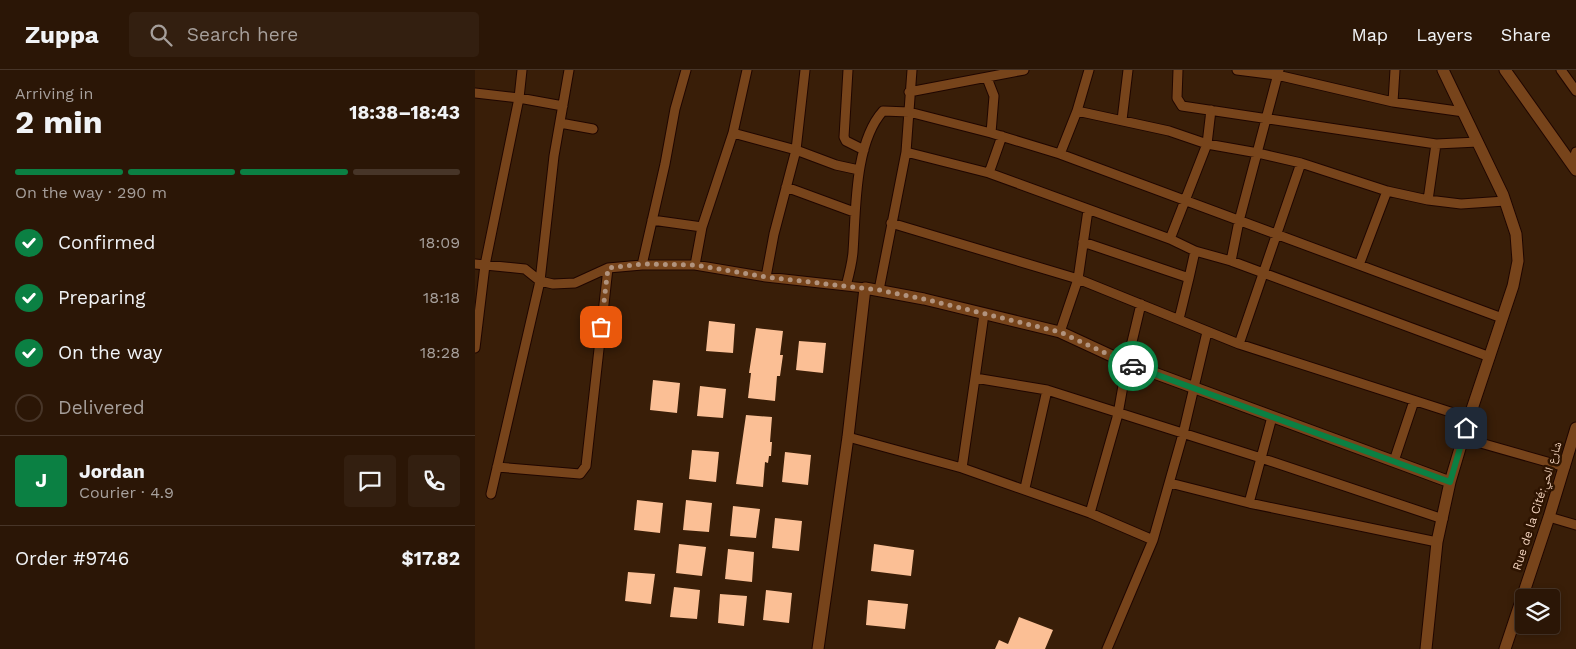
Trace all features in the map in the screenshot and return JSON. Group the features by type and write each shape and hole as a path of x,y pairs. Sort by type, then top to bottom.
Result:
{"street":[{"path":"475,348 485,265 519,98 522,70"},
{"path":"491,494 540,281 554,156 569,70"},
{"path":"642,264 665,164 675,109 686,70"},
{"path":"695,265 701,227 733,133 747,70"},
{"path":"766,277 774,234 796,150 805,70"},
{"path":"848,70 844,137 846,141 864,150"},
{"path":"879,290 905,152 911,70"},
{"path":"909,92 1024,70"},
{"path":"1060,154 1077,111 1089,70"},
{"path":"1122,120 1128,70"},
{"path":"1178,70 1177,98 1182,106 1436,144 1478,142"},
{"path":"1237,70 1278,72 1393,102 1464,112"},
{"path":"1393,102 1395,70"},
{"path":"1426,649 1437,542 1450,482 1513,286 1518,261 1516,234 1505,201 1443,70"},
{"path":"1505,70 1574,167"},
{"path":"1561,70 1576,91"},
{"path":"1231,261 1239,221 1278,72"},
{"path":"987,78 994,96 991,133"},
{"path":"475,93 563,106"},
{"path":"1170,239 1207,144 1211,110"},
{"path":"846,286 853,254 859,170 864,150 876,119 883,111 909,112 1003,136 1060,154 1503,318"},
{"path":"1077,111 1169,131 1207,144 1301,163 1387,191 1428,200 1461,204 1505,201"},
{"path":"560,123 593,129"},
{"path":"733,133 859,170"},
{"path":"989,173 1003,136"},
{"path":"1428,200 1436,144"},
{"path":"905,152 989,173 1170,239 1195,251 1231,261 1490,357"},
{"path":"1574,167 1576,152"},
{"path":"1239,344 1301,163"},
{"path":"786,187 855,212"},
{"path":"1359,265 1387,191"},
{"path":"1060,332 1077,280 1088,210"},
{"path":"652,220 701,227"},
{"path":"891,223 1077,280 1239,344 1469,418"},
{"path":"1083,242 1189,278"},
{"path":"1179,319 1195,251"},
{"path":"475,264 525,269 540,281 553,284 575,282 608,268 642,264 695,265 766,277 879,290 924,299 1060,332 1127,364 1450,482"},
{"path":"497,467 580,474 586,466 608,268"},
{"path":"818,649 848,437 865,288"},
{"path":"1090,513 1118,414 1141,304"},
{"path":"962,468 984,314"},
{"path":"1107,649 1153,540 1183,434 1207,332"},
{"path":"975,378 1047,390 1261,458 1443,519"},
{"path":"1025,488 1047,390"},
{"path":"1394,461 1414,401"},
{"path":"1249,503 1272,418"},
{"name":"Rue de la Cité;شارع الحي","path":"1505,649 1549,517 1576,428"},
{"path":"848,437 962,468 1025,488 1153,540"},
{"path":"1463,438 1565,467"},
{"path":"1170,483 1249,503 1437,542"},
{"path":"1549,517 1576,525"}],"building":[{"path":"709,321 735,324 733,353 706,351"},
{"path":"756,328 783,331 780,355 783,355 780,376 777,376 775,401 748,398 751,373 749,373"},
{"path":"799,341 826,343 823,373 796,370"},
{"path":"653,380 680,383 677,413 650,410"},
{"path":"700,386 726,389 723,418 697,416"},
{"path":"746,415 772,417 771,456 769,456 768,463 765,462 763,487 736,484"},
{"path":"692,450 719,452 716,482 689,479"},
{"path":"785,452 811,455 808,485 782,482"},
{"path":"637,500 663,503 660,533 634,530"},
{"path":"686,500 712,503 709,532 683,530"},
{"path":"733,506 760,509 756,538 730,536"},
{"path":"775,518 802,521 799,551 772,548"},
{"path":"679,544 706,547 702,576 676,573"},
{"path":"874,544 914,550 911,576 871,571"},
{"path":"728,549 754,552 752,582 725,579"},
{"path":"628,572 655,574 651,604 625,601"},
{"path":"674,587 700,590 697,619 670,617"},
{"path":"766,590 792,593 789,623 763,620"},
{"path":"720,594 747,596 744,626 718,623"},
{"path":"868,600 908,604 905,629 866,625"},
{"path":"1019,617 1053,630 1045,649 995,649 999,640 1008,644"}],"way so far":[{"path":"601,327 608,268 642,264 695,265 766,277 879,290 924,299 1060,332 1133,366"}],"route":[{"path":"1133,366 1450,482 1466,428"}]}
